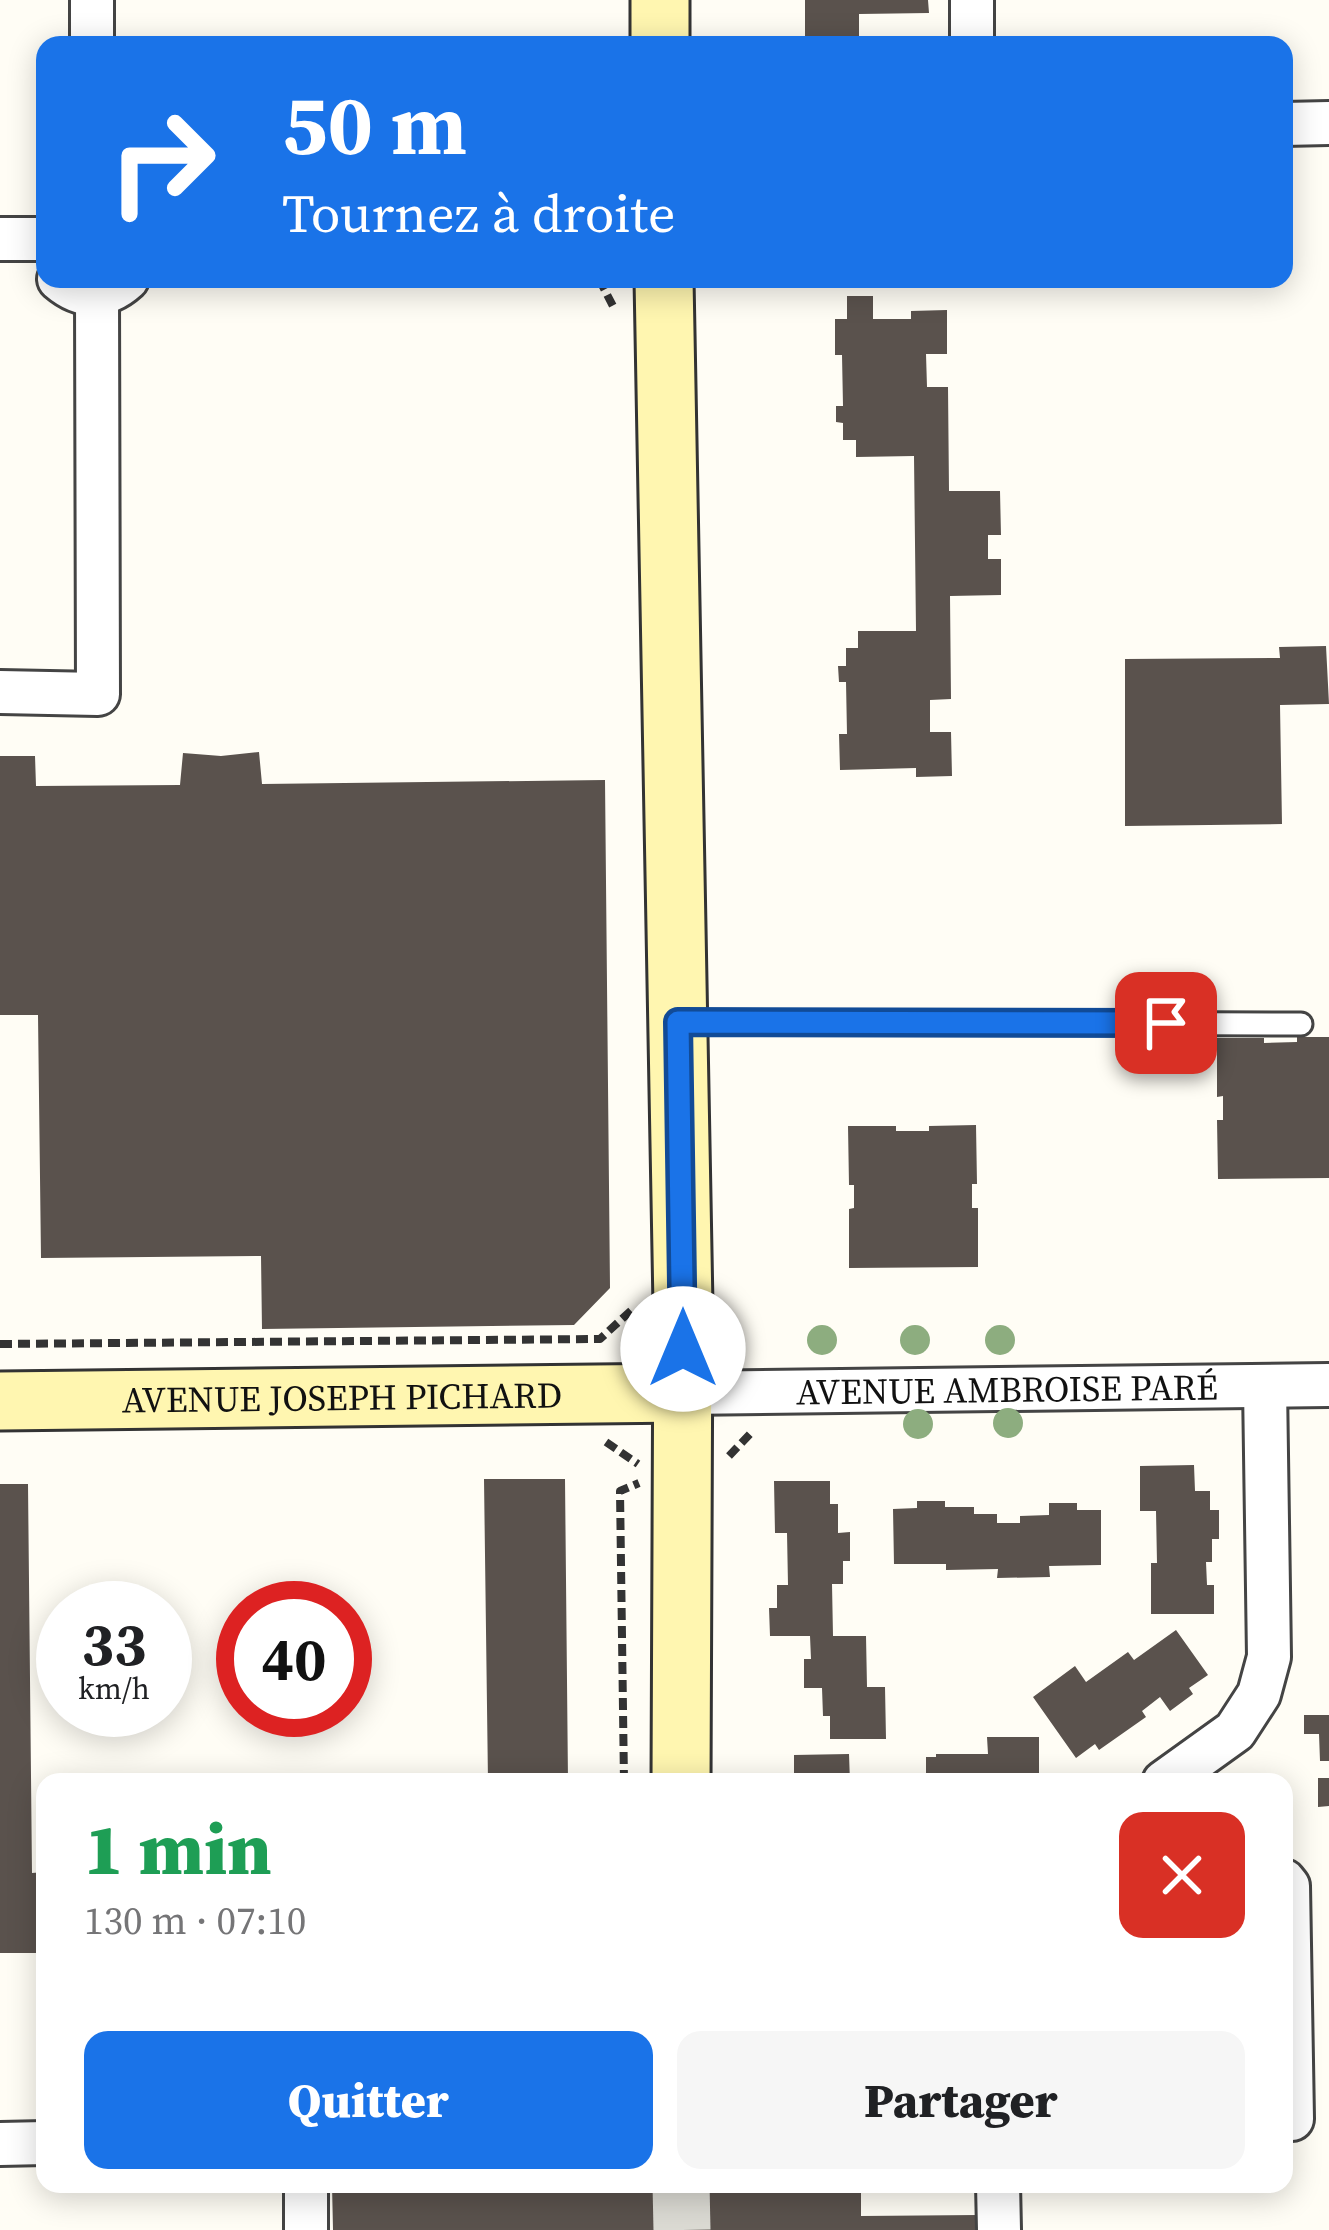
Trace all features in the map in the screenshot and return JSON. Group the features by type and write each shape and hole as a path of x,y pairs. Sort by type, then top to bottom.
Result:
{"street":[{"path":"92,0 92,36"},
{"path":"660,0 660,36"},
{"path":"972,0 973,36"},
{"path":"1293,124 1329,123"},
{"path":"0,239 36,239"},
{"path":"0,692 98,694 94,288"},
{"path":"664,288 683,1393 681,1773"},
{"name":"AVENUE AMBROISE PARÉ","path":"683,1393 1329,1385"},
{"path":"1192,1773 1235,1731 1259,1694 1269,1657 1264,1386"},
{"name":"AVENUE JOSEPH PICHARD","path":"0,1401 683,1393"},
{"path":"0,2144 36,2143"},
{"path":"305,2230 306,2193"},
{"path":"998,2193 999,2230"}],"lane":[{"path":"678,1022 1300,1024"}],"path":[{"path":"0,1344 600,1339 636,1306"},
{"path":"600,1438 655,1476 620,1491 624,1773"}],"building":[{"path":"805,0 928,0 929,13 859,14 859,36 805,36"},
{"path":"847,296 873,296 873,319 911,319 911,311 947,310 947,354 926,354 927,387 948,387 949,491 1000,491 1001,535 988,535 988,559 1001,559 1001,595 950,596 951,699 930,700 930,732 951,732 952,776 916,777 916,768 840,770 839,734 847,734 846,682 839,682 838,666 846,666 846,648 858,648 858,631 916,631 914,456 856,457 856,440 843,440 843,423 836,422 836,406 843,406 842,355 835,355 835,319 847,319"},
{"path":"1326,646 1329,704 1280,705 1282,824 1125,826 1125,659 1280,658 1279,647"},
{"path":"259,752 262,784 605,780 610,1288 574,1325 262,1329 261,1256 41,1258 38,1015 0,1015 0,756 35,756 36,786 180,785 183,753"},
{"path":"1297,1037 1329,1037 1329,1178 1218,1179 1217,1120 1223,1120 1223,1096 1217,1097 1217,1038 1264,1038 1264,1043 1297,1042"},
{"path":"976,1125 977,1184 972,1184 972,1208 978,1208 978,1267 849,1268 854,1185 849,1185 848,1126 929,1131 929,1126"},
{"path":"1194,1465 1195,1491 1210,1491 1210,1510 1219,1510 1219,1539 1212,1539 1212,1562 1206,1562 1207,1585 1214,1585 1214,1614 1151,1614 1156,1511 1140,1511 1140,1466"},
{"path":"484,1479 565,1479 568,1773 488,1773"},
{"path":"774,1481 830,1481 830,1504 838,1504 838,1533 850,1532 850,1561 843,1561 843,1584 832,1584 833,1636 866,1636 867,1687 885,1687 886,1739 830,1739 822,1688 804,1688 804,1659 811,1659 810,1636 770,1636 769,1608 777,1608 777,1585 788,1585 787,1533 775,1533"},
{"path":"0,1484 28,1484 36,1953 0,1953"},
{"path":"917,1501 974,1507 974,1514 997,1514 997,1523 1049,1515 1049,1503 1077,1503 1077,1510 1101,1510 1101,1565 1049,1566 1050,1577 997,1578 998,1569 894,1564 893,1509 917,1508"},
{"path":"1176,1630 1208,1675 1189,1688 1193,1694 1170,1711 1160,1697 1142,1711 1146,1717 1099,1750 1095,1744 1076,1758 1033,1697 1075,1666 1086,1682 1128,1652 1134,1660"},
{"path":"1304,1715 1329,1715 1329,1761 1320,1761 1319,1734 1304,1734"},
{"path":"987,1737 1039,1737 1039,1773 926,1773 926,1757 988,1754"},
{"path":"849,1754 850,1773 794,1773 794,1755"},
{"path":"1318,1778 1329,1778 1329,1806 1318,1807"},
{"path":"332,2193 861,2193 861,2216 978,2215 978,2230 333,2230"}],"tunnel":[{"path":"681,2193 682,2230"}],"route":[{"path":"683,1349 678,1022 1166,1023"}]}
